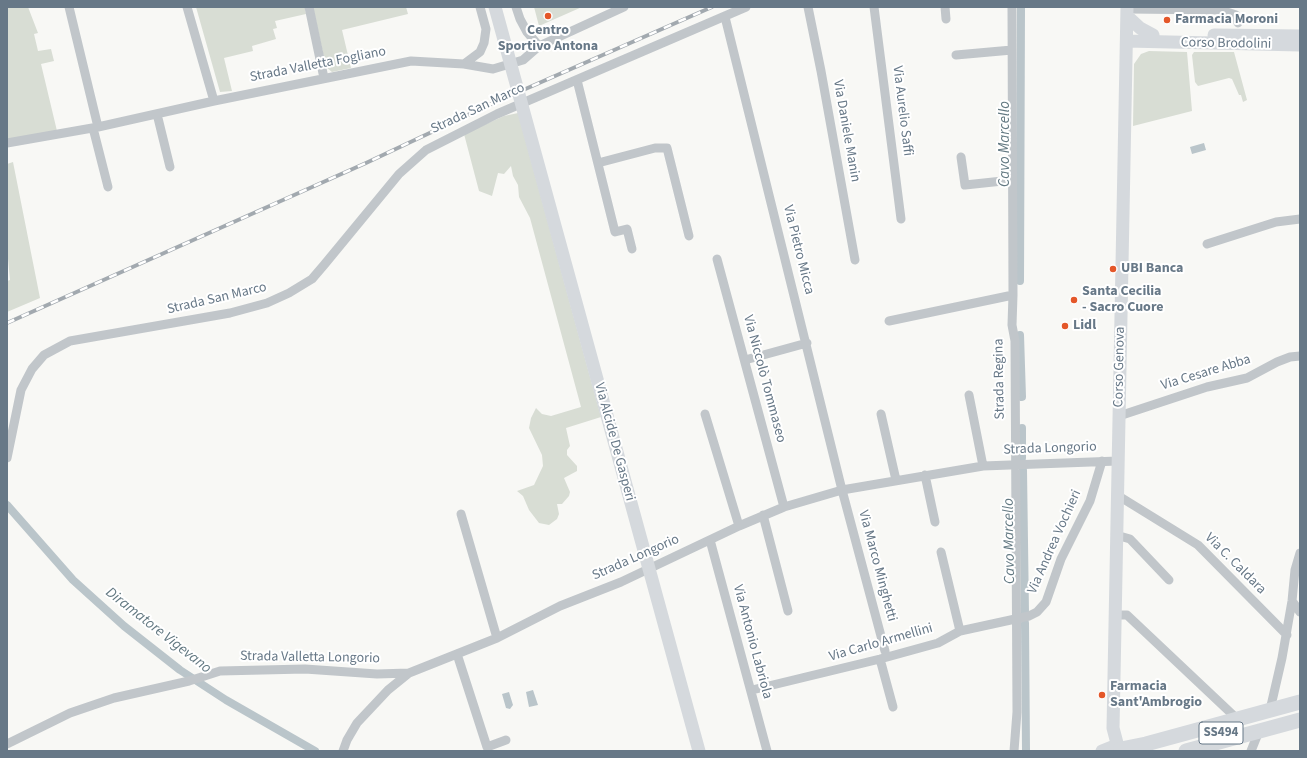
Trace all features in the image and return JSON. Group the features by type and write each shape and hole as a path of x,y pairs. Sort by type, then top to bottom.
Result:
{"main road":[{"name":"Via Alcide De Gasperi","path":"495,7 699,751"},
{"name":"Corso Genova","path":"1114,749 1116,535 1127,10"},
{"path":"1126,67 1140,50 1152,39 1140,28 1127,10"},
{"name":"Corso Brodolini","path":"1152,39 1300,36"},
{"name":"Corso Brodolini","path":"1127,38 1300,45"},
{"path":"1114,749 1146,744 1300,702"},
{"name":"SS494","path":"1154,751 1300,711"},
{"path":"1186,751 1300,720"}],"street":[{"path":"69,7 108,187"},
{"path":"187,7 214,101"},
{"path":"309,7 324,78"},
{"path":"464,64 480,52 484,43 486,29 480,7"},
{"path":"516,7 527,32 539,46"},
{"name":"Strada Valletta Fogliano","path":"7,144 96,128 214,101 411,61 464,64 494,69 522,60 539,46 624,7"},
{"name":"Strada San Marco","path":"7,458 21,390 32,369 44,355 70,341 230,312 267,303 289,293 312,279 400,174 426,150 498,114 746,7"},
{"name":"Via Daniele Manin","path":"808,7 855,260"},
{"name":"Via Aurelio Saffi","path":"874,7 901,219"},
{"path":"945,7 946,19"},
{"name":"Strada Regina","path":"1012,7 1012,325 1015,341 1017,618 1017,712 1014,751"},
{"path":"1127,10 1221,10 1236,15 1238,23"},
{"name":"Via Pietro Micca","path":"725,17 807,343 842,490"},
{"path":"956,55 1012,50"},
{"path":"577,80 615,232 627,229 632,249"},
{"path":"157,114 170,167"},
{"path":"598,163 655,148 666,148 689,236"},
{"path":"962,157 965,185 1012,180"},
{"path":"1207,244 1276,222 1300,219"},
{"name":"Via Niccolò Tommaseo","path":"717,259 784,507"},
{"path":"889,321 1013,296"},
{"path":"745,360 807,343"},
{"name":"Via Cesare Abba","path":"1119,416 1207,387 1247,378 1277,362 1290,357 1300,356"},
{"path":"969,395 982,466"},
{"path":"705,414 738,526"},
{"path":"881,414 896,480"},
{"name":"Strada Longorio","path":"343,751 347,740 357,724 388,690 409,672 497,638 560,606 649,568 738,526 784,507 842,490 982,466 1118,460"},
{"name":"Via Andrea Vochieri","path":"1017,618 1034,614 1046,602 1061,559 1090,501 1102,461"},
{"path":"925,475 935,522"},
{"name":"Via Marco Minghetti","path":"842,490 885,651"},
{"name":"Via C. Caldara","path":"1117,495 1198,545 1287,635"},
{"path":"461,514 497,638"},
{"path":"763,516 788,611"},
{"path":"1116,535 1130,539 1169,580"},
{"name":"Via Antonio Labriola","path":"710,540 752,690 767,751"},
{"path":"941,552 960,632"},
{"path":"1270,710 1287,635 1295,570 1300,553"},
{"path":"1292,602 1300,612"},
{"path":"1115,615 1127,615 1233,715"},
{"name":"Via Carlo Armellini","path":"752,690 880,659 938,643 960,632 1017,618"},
{"path":"457,654 487,747 506,740"},
{"path":"880,659 893,706"},
{"name":"Strada Valletta Longorio","path":"7,744 70,712 114,698 201,678 220,671 305,669 377,674 409,672"},
{"path":"1251,751 1260,731"},
{"path":"1236,737 1245,744 1248,751"}],"shaded area":[{"path":"7,7 28,7 38,33 34,34 38,51 51,49 54,61 41,64 57,131 7,140"},
{"path":"196,7 305,7 306,14 275,21 277,28 273,29 276,39 252,46 253,51 224,58 232,91 220,92"},
{"path":"313,7 406,7 408,14 342,30 351,68 332,72 326,67"},
{"name":"Centro Sportivo Antona","path":"534,7 582,7 539,26"},
{"path":"1149,51 1187,52 1192,111 1133,126 1134,64 1141,54"},
{"path":"1194,52 1234,52 1247,100 1243,102 1241,95 1239,95 1232,79 1229,78 1198,86 1195,82 1192,55"},
{"path":"518,113 601,417 566,428 570,446 567,450 567,455 577,466 577,471 564,478 570,492 569,496 562,504 557,504 559,514 557,519 549,525 539,523 529,510 523,496 517,491 534,485 543,466 542,455 529,428 531,418 536,408 542,414 551,416 581,407 530,218 519,197 518,185 513,176 511,166 504,174 498,173 492,196 479,191 464,134 504,116"},
{"path":"1204,143 1206,150 1192,154 1190,147"},
{"path":"13,162 40,298 7,312 7,281 10,280 7,248 7,164"},
{"path":"533,690 538,705 529,707 526,692"},
{"path":"509,692 513,705 510,709 506,708 502,694"}],"waterway":[{"name":"Cavo Marcello","path":"1020,281 1021,7"},
{"path":"1020,335 1022,397"},
{"name":"Cavo Marcello","path":"1022,428 1022,458"},
{"name":"Cavo Marcello","path":"1023,470 1025,613"},
{"name":"Diramatore Vigevano","path":"7,505 73,580 124,626 180,670 226,700 315,751"},
{"name":"Cavo Marcello","path":"1025,623 1026,751"}],"railway":[{"path":"7,323 366,163 489,105 712,7"}],"place":[{"name":"Centro Sportivo Antona","path":"548,16"},
{"name":"Farmacia Moroni","path":"1167,20"},
{"name":"UBI Banca","path":"1113,269"},
{"name":"Santa Cecilia - Sacro Cuore","path":"1074,300"},
{"name":"Lidl","path":"1065,326"},
{"name":"Farmacia Sant'Ambrogio","path":"1102,695"}]}
